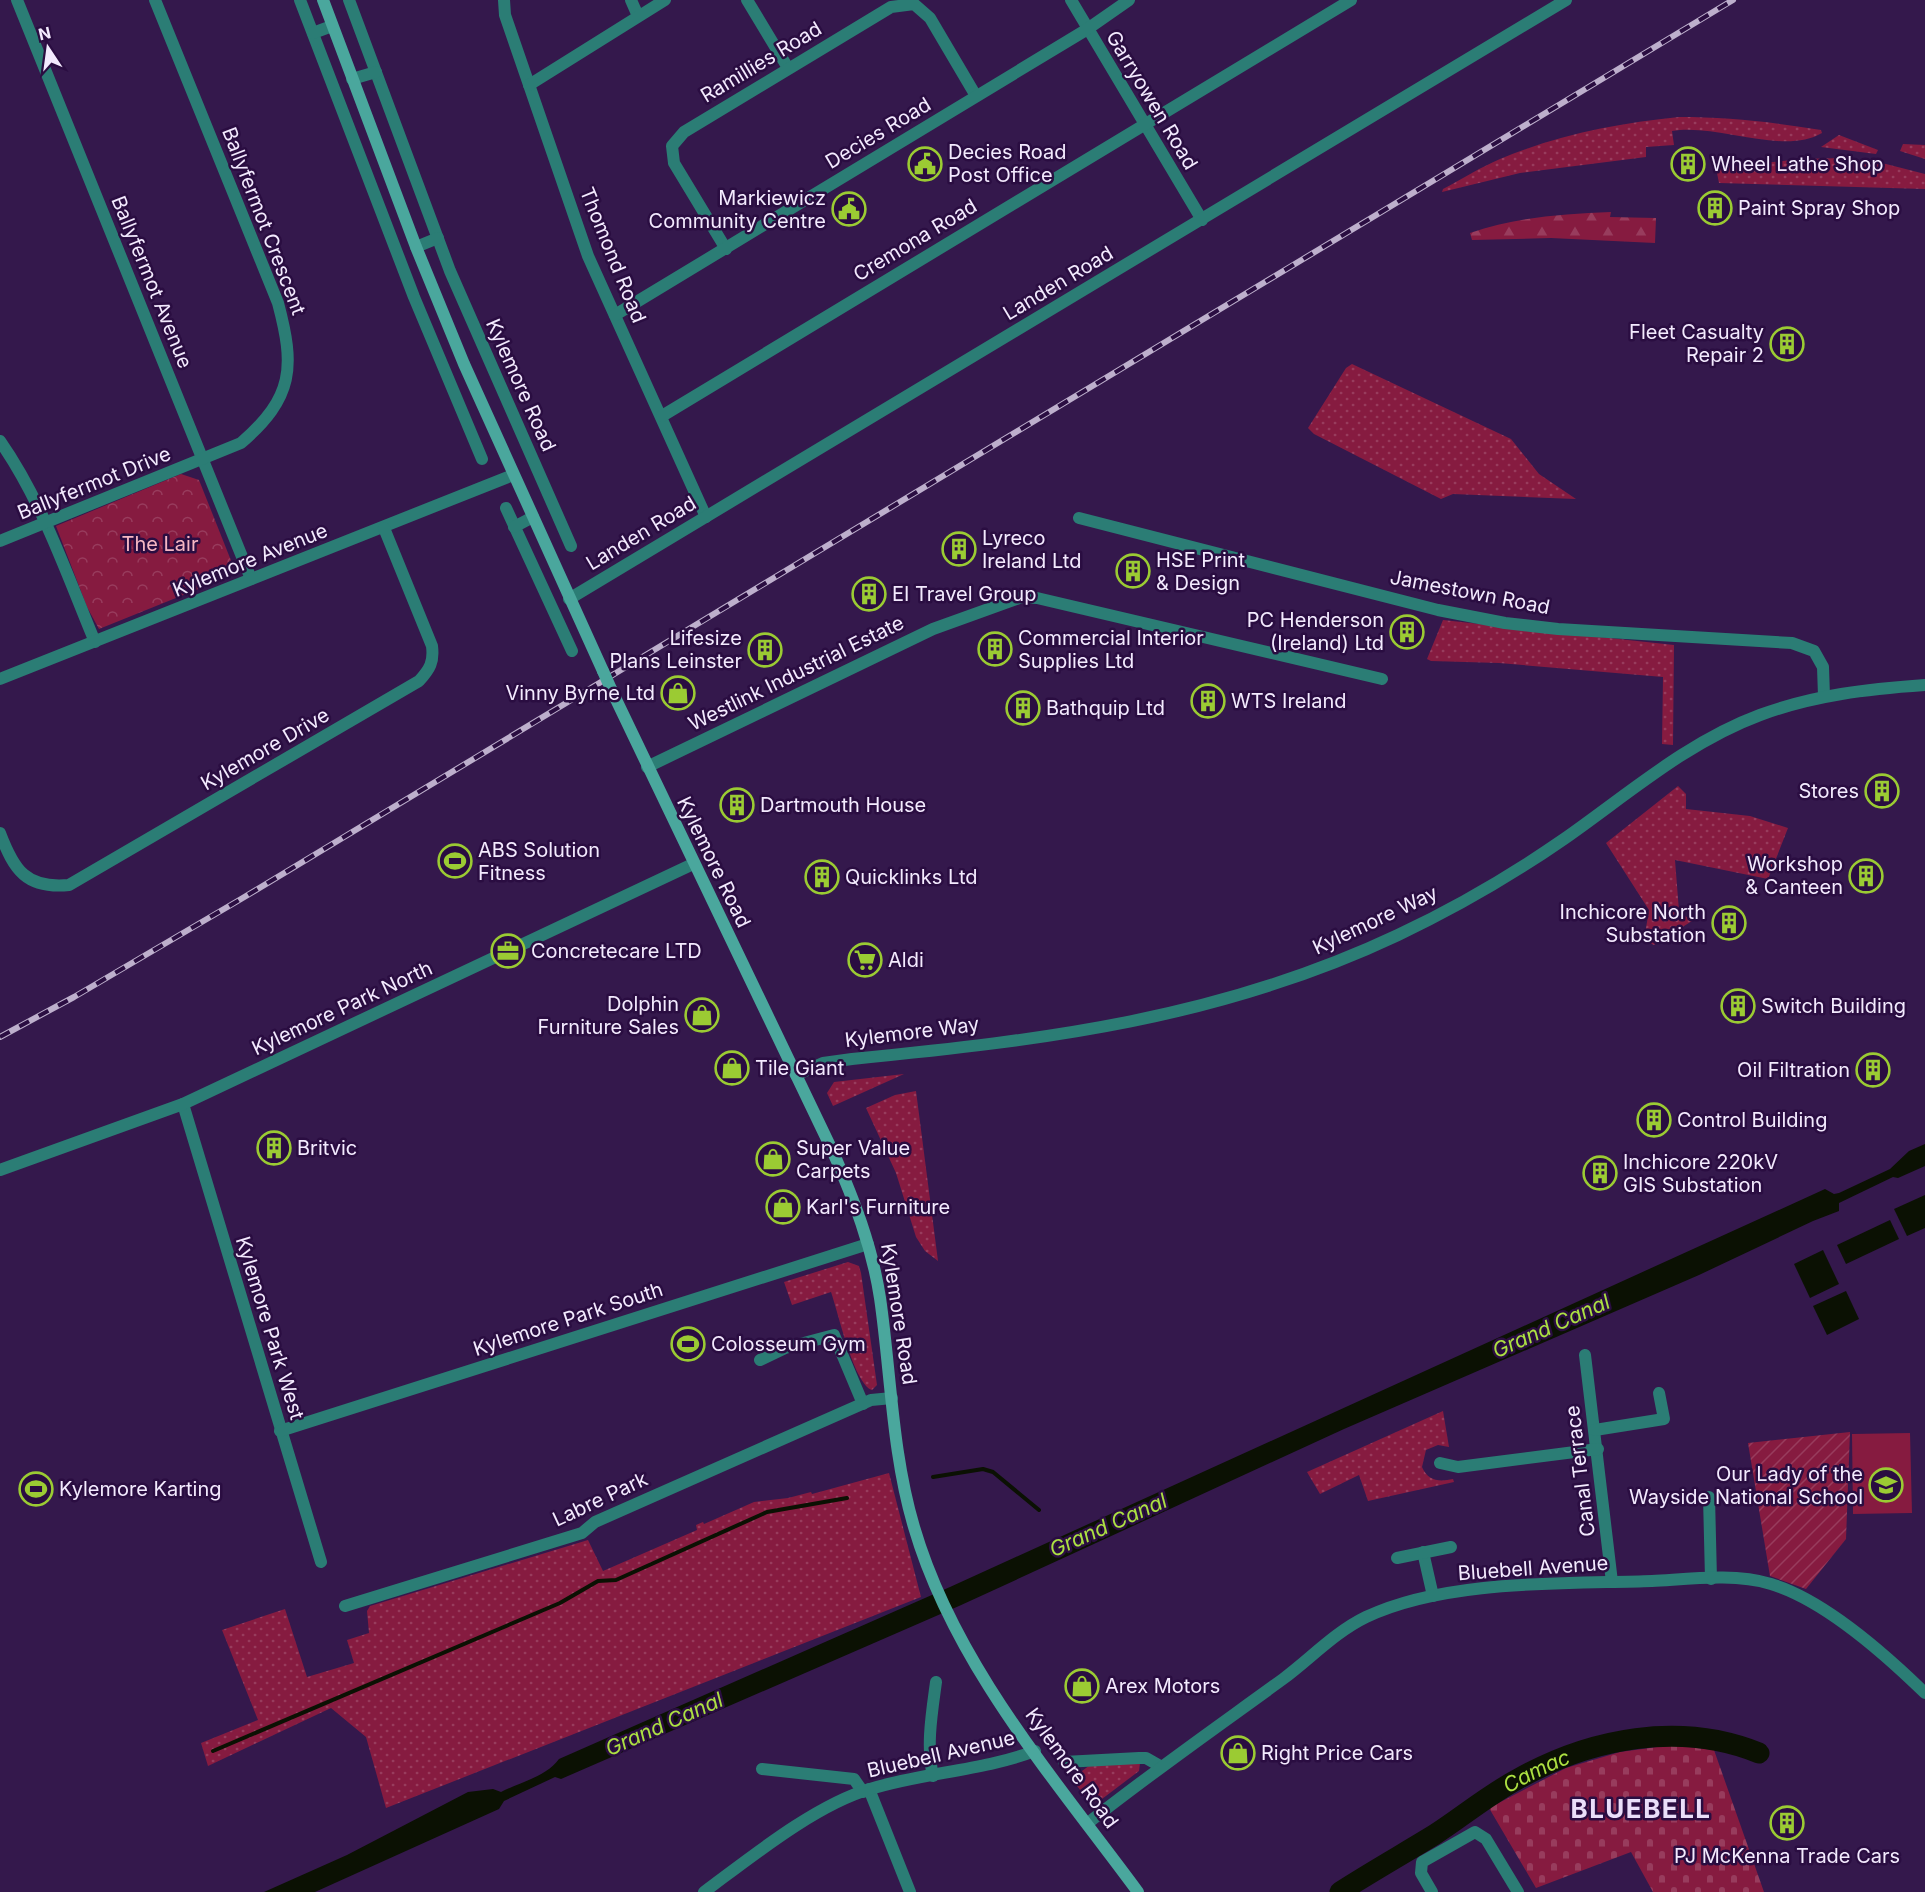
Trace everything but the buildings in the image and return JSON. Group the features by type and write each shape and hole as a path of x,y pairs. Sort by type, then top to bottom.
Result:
{"main road":[{"name":"Kylemore Road","path":"322,0 416,247 513,475 693,864 848,1187 868,1244 880,1298 905,1492 914,1527 934,1583 949,1617 982,1677 1138,1892"}],"street":[{"name":"Ballyfermot Avenue","path":"17,0 251,579"},
{"name":"Ballyfermot Crescent","path":"155,0 278,303 288,342 287,377 277,402 261,426 241,443 203,459"},
{"path":"300,0 378,205 482,459"},
{"name":"Kylemore Road","path":"349,0 438,238 571,546"},
{"name":"Thomond Road","path":"504,0 505,15 588,256 706,517"},
{"path":"631,0 639,16"},
{"path":"529,85 666,0"},
{"path":"747,0 788,68"},
{"name":"Garryowen Road","path":"1071,0 1086,30 1202,220"},
{"name":"Decies Road","path":"615,315 1086,30 1129,0"},
{"name":"Landen Road","path":"569,599 1566,0"},
{"name":"Cremona Road","path":"662,416 1346,1"},
{"name":"Ramillies Road","path":"726,249 674,163 672,146 684,132 788,68 891,6 914,4 930,18 976,96"},
{"path":"313,33 332,26"},
{"path":"352,79 376,72"},
{"path":"378,205 397,199"},
{"path":"416,247 438,238"},
{"path":"0,441 15,463 45,524 94,642"},
{"name":"Ballyfermot Drive","path":"0,541 203,459"},
{"name":"Kylemore Avenue","path":"0,679 513,475"},
{"path":"506,508 569,645 584,630"},
{"path":"514,527 533,518"},
{"name":"Jamestown Road","path":"1079,518 1438,610 1505,623 1558,629 1792,643 1814,651 1822,667 1824,696"},
{"name":"Kylemore Drive","path":"0,833 10,860 25,876 49,887 69,885 419,681 430,669 433,659 432,646 384,528"},
{"name":"Westlink Industrial Estate","path":"647,766 933,629 1022,597 1037,598 1382,680"},
{"name":"Kylemore Way","path":"796,1075 823,1063 1113,1027 1248,993 1334,963 1400,934 1498,881 1561,841 1660,769 1711,737 1760,716 1824,696 1868,689 1925,685"},
{"name":"Kylemore Park North","path":"0,1170 183,1104 693,864"},
{"name":"Kylemore Park West","path":"183,1104 321,1562"},
{"name":"Kylemore Park South","path":"280,1431 868,1244"},
{"path":"760,1360 785,1348 834,1335 863,1404"},
{"name":"Canal Terrace","path":"1585,1355 1598,1449 1612,1582"},
{"path":"1595,1430 1664,1419 1659,1393"},
{"name":"Labre Park","path":"345,1606 582,1533 595,1522 863,1404 892,1398"},
{"path":"1440,1463 1458,1467 1598,1449"},
{"path":"1709,1497 1711,1579"},
{"path":"1397,1558 1451,1547"},
{"path":"1423,1552 1433,1596"},
{"name":"Bluebell Avenue","path":"1088,1823 1160,1766 1284,1678 1350,1627 1367,1617 1433,1596 1471,1590 1711,1579 1768,1583 1809,1602 1869,1644 1925,1693"},
{"path":"933,1776 930,1763 931,1730 936,1682"},
{"name":"Bluebell Avenue","path":"704,1892 785,1833 866,1790 1003,1763 1035,1751"},
{"path":"1064,1762 1146,1758 1160,1766"},
{"path":"762,1769 854,1779 866,1790 910,1892"},
{"path":"1432,1892 1420,1874 1422,1862 1474,1832 1486,1839 1518,1892"}],"green space":[{"path":"1679,117 1768,122 1821,130 1822,133 1806,139 1788,141 1709,131 1672,131 1674,145 1646,147 1646,157 1520,173 1442,192 1443,189 1493,162 1543,143 1611,127"},
{"path":"1839,135 1878,150 1876,154 1821,147"},
{"path":"1903,144 1925,145 1925,159 1900,151"},
{"path":"1845,158 1886,164 1925,174 1925,189 1719,183 1716,168 1801,159"},
{"path":"1611,212 1610,217 1656,218 1655,243 1551,238 1472,240 1470,233 1505,223 1540,217"},
{"path":"1352,364 1511,439 1539,474 1576,499 1453,494 1441,499 1314,434 1308,428 1346,368"},
{"name":"The Lair","path":"181,474 199,480 232,563 233,573 99,629 87,607 56,526"},
{"path":"1443,620 1674,645 1673,745 1662,744 1663,677 1499,663 1431,661 1427,659"},
{"path":"1678,786 1686,794 1686,809 1750,816 1788,828 1768,879 1675,860 1679,911 1692,921 1654,945 1644,940 1649,910 1606,843"},
{"path":"904,1074 833,1106 827,1093 834,1082"},
{"path":"916,1091 938,1261 925,1251 916,1237 896,1173 866,1108 895,1095"},
{"path":"848,1262 859,1266 861,1273 877,1385 872,1390 865,1385 853,1362 831,1292 792,1305 784,1282"},
{"path":"1443,1411 1449,1447 1438,1445 1426,1450 1422,1467 1431,1478 1453,1479 1454,1482 1368,1501 1359,1475 1320,1494 1307,1472"},
{"path":"1850,1432 1846,1539 1806,1589 1770,1576 1748,1443"},
{"path":"1910,1433 1912,1513 1853,1514 1852,1434"},
{"path":"889,1473 921,1597 386,1808 366,1737 331,1708 208,1766 201,1743 258,1720 222,1630 285,1609 307,1677 354,1663 347,1640 369,1633 367,1611 370,1606 588,1540 603,1571 697,1530 696,1525 703,1522 704,1524 754,1502 788,1498 811,1492 812,1494"},
{"path":"1672,1745 1714,1750 1764,1892 1653,1892 1631,1852 1536,1888 1489,1808 1566,1768 1620,1752"},
{"path":"1140,1763 1139,1771 1098,1802 1089,1801 1077,1786 1082,1771 1090,1765"}],"water":[{"name":"Grand Canal","path":"1925,1144 1925,1166 1898,1178 1893,1177 1839,1203 1839,1211 1699,1275 1344,1429 959,1606 561,1779 555,1777 504,1801 499,1809 315,1892 264,1892 347,1855 468,1792 493,1789 501,1792 547,1770 559,1759 950,1587 1825,1189 1834,1194 1839,1193 1890,1169 1909,1151"},
{"path":"1925,1195 1925,1228 1907,1236 1894,1209"},
{"path":"1890,1220 1899,1239 1846,1264 1837,1245"},
{"path":"1823,1250 1839,1284 1810,1298 1794,1264"},
{"path":"1846,1291 1859,1319 1827,1335 1813,1306"}],"waterway":[{"path":"933,1477 983,1469 993,1472 1039,1510"},
{"path":"213,1751 560,1603 598,1581 616,1580 767,1512 847,1498"},
{"name":"Camac","path":"1340,1892 1434,1835 1507,1785 1575,1753 1606,1744 1667,1736 1729,1743 1759,1753"}],"railway":[{"path":"0,1037 74,997 241,899 1733,0"}],"place":[{"name":"Decies Road Post Office","path":"925,164"},
{"name":"Wheel Lathe Shop","path":"1688,164"},
{"name":"Paint Spray Shop","path":"1715,208"},
{"name":"Markiewicz Community Centre","path":"849,209"},
{"name":"Fleet Casualty Repair 2","path":"1787,344"},
{"name":"Lyreco Ireland Ltd","path":"959,549"},
{"name":"HSE Print & Design","path":"1133,571"},
{"name":"EI Travel Group","path":"869,594"},
{"name":"PC Henderson (Ireland) Ltd","path":"1407,632"},
{"name":"Commercial Interior Supplies Ltd","path":"995,649"},
{"name":"Lifesize Plans Leinster","path":"765,650"},
{"name":"Vinny Byrne Ltd","path":"678,693"},
{"name":"WTS Ireland","path":"1208,701"},
{"name":"Bathquip Ltd","path":"1023,708"},
{"name":"Stores","path":"1882,791"},
{"name":"Dartmouth House","path":"737,805"},
{"name":"ABS Solution Fitness","path":"455,861"},
{"name":"Workshop & Canteen","path":"1866,876"},
{"name":"Quicklinks Ltd","path":"822,877"},
{"name":"Inchicore North Substation","path":"1729,923"},
{"name":"Concretecare LTD","path":"508,951"},
{"name":"Aldi","path":"865,960"},
{"name":"Switch Building","path":"1738,1006"},
{"name":"Dolphin Furniture Sales","path":"702,1015"},
{"name":"Tile Giant","path":"732,1068"},
{"name":"Oil Filtration","path":"1873,1070"},
{"name":"Control Building","path":"1654,1120"},
{"name":"Britvic","path":"274,1148"},
{"name":"Super Value Carpets","path":"773,1159"},
{"name":"Inchicore 220kV GIS Substation","path":"1600,1173"},
{"name":"Karl's Furniture","path":"783,1207"},
{"name":"Colosseum Gym","path":"688,1344"},
{"name":"Our Lady of the Wayside National School","path":"1886,1485"},
{"name":"Kylemore Karting","path":"36,1489"},
{"name":"Arex Motors","path":"1082,1686"},
{"name":"Right Price Cars","path":"1238,1753"},
{"name":"PJ McKenna Trade Cars","path":"1787,1823"}],"district":[{"name":"BLUEBELL","path":"1641,1808"}]}
